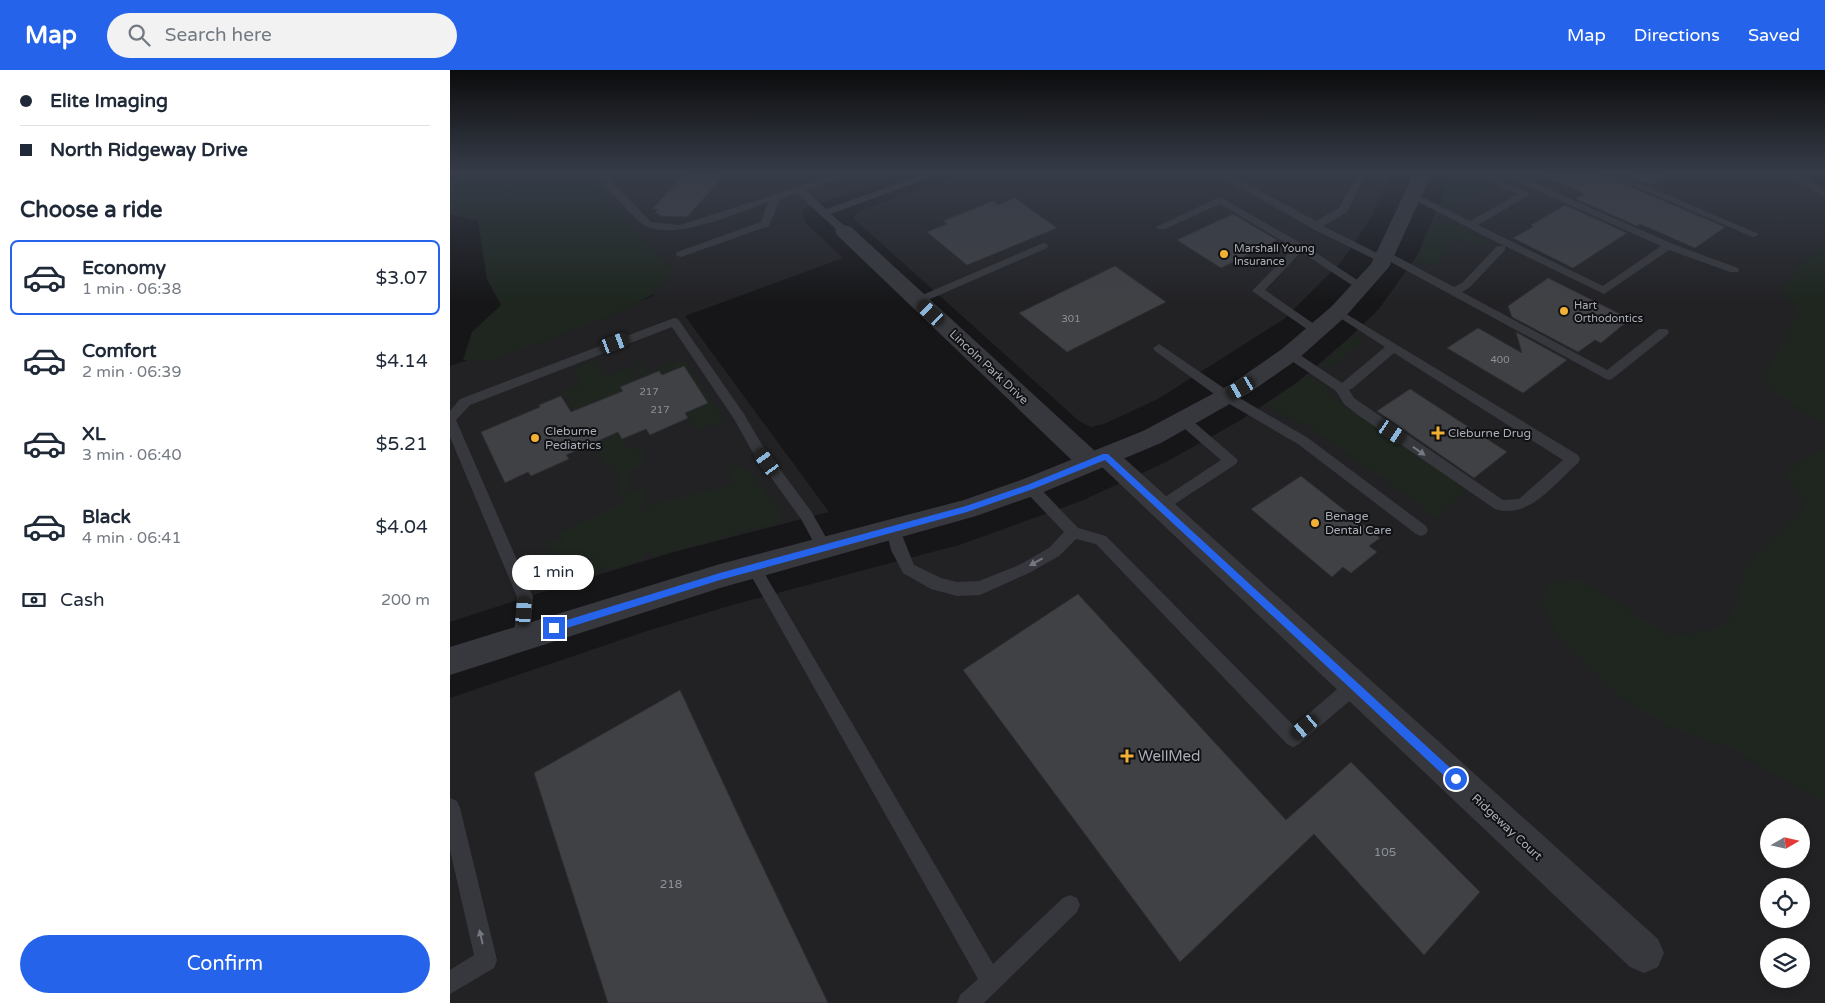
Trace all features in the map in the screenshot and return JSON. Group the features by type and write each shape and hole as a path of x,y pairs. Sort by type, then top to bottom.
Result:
{"street":[{"path":"450,661 754,568 967,509 1030,487 1152,437 1226,396 1290,354 1318,331 1362,286 1385,257 1403,217"},
{"name":"Lincoln Park Drive","path":"844,231 917,300 1098,459"},
{"name":"Ridgeway Court","path":"1098,459 1161,507 1644,953"}],"lane":[{"path":"641,217 648,224 681,228 717,217"},
{"path":"682,254 765,224 768,217"},
{"path":"828,217 844,231"},
{"path":"1161,227 1184,217"},
{"path":"1248,217 1362,286"},
{"path":"1298,217 1454,292 1608,376 1663,332"},
{"path":"1315,226 1331,217"},
{"path":"1453,217 1604,291 1664,249"},
{"path":"1470,225 1485,217"},
{"path":"1605,217 1669,246 1734,270"},
{"path":"1712,217 1754,234"},
{"path":"917,300 1043,246"},
{"path":"1300,247 1258,291 1318,331"},
{"path":"1454,292 1466,285 1501,248"},
{"path":"1290,354 1341,388 1350,401 1362,412 1500,505 1513,506 1524,503 1573,459 1338,312"},
{"path":"522,638 525,597 450,420 465,402 674,322 739,417 757,448 806,515 824,548"},
{"path":"1341,388 1349,385 1393,347"},
{"path":"1159,348 1226,396 1303,441 1421,530"},
{"path":"1161,507 1232,460 1183,420"},
{"path":"1030,487 1073,532 1101,540 1293,738 1354,686"},
{"path":"893,529 899,550 908,569 936,584 957,589 980,588 1024,569 1054,552 1073,532"},
{"path":"754,568 991,981"},
{"path":"450,808 486,960 450,983"},
{"path":"968,1003 1070,905"}],"shaded area":[{"path":"460,217 624,217 674,271 652,295 605,318 490,361 463,360 472,332 501,305 487,279 478,221"},
{"path":"603,217 804,217 805,222 843,258 685,316 829,512 674,552 450,622 450,366 654,296"},
{"path":"1371,217 1342,261 1284,319 1158,399 1104,424 1091,427 1079,421 853,218"},
{"path":"1434,217 1825,217 1825,1003 450,1003 450,698 647,631 732,605 959,545 1081,501 1166,462 1241,420 1299,381 1378,310 1417,256"},
{"path":"1436,217 1488,242 1476,244 1455,239 1436,267 1427,263 1421,264 1418,256"},
{"path":"1816,246 1825,247 1825,424 1778,395 1768,386 1765,373 1790,331 1791,321 1801,315 1781,289 1804,260 1821,253"},
{"path":"1353,337 1360,338 1362,342 1331,368 1323,366 1323,363"},
{"path":"594,361 603,377 629,367 637,380 621,386 623,391 601,400 630,450 643,448 643,465 630,470 629,492 644,489 642,512 649,511 647,506 732,484 730,468 741,466 751,472 781,513 780,517 773,524 652,557 649,551 646,551 643,559 606,571 603,564 600,565 597,574 556,586 548,585 543,576 561,569 562,559 554,561 546,557 551,553 546,539 560,541 564,538 557,534 626,500 616,486 622,480 612,464 605,465 565,395 541,404 541,402 581,385 573,368"},
{"path":"678,361 685,362 726,422 696,429 685,413 708,402 684,366 662,375 659,371 643,377 635,364 641,362 648,373"},
{"path":"1309,376 1327,387 1328,392 1334,398 1467,489 1437,518 1311,427 1275,411 1270,406 1271,402"},
{"path":"1825,452 1825,803 1729,747 1673,729 1622,699 1555,633 1543,602 1548,584 1578,579 1672,636 1709,630 1728,622 1737,604 1745,570 1760,551 1805,509 1806,499 1786,477 1789,468 1818,453"}],"building":[{"path":"954,217 1041,217 1057,228 967,265 927,232 947,224 943,221"},
{"name":"Marshall Young Insurance","path":"1228,217 1237,217 1277,240 1221,268 1177,240"},
{"path":"1545,217 1591,217 1627,233 1573,268 1513,238 1533,227 1531,225"},
{"path":"1616,217 1700,217 1725,227 1695,248 1640,224 1637,226"},
{"path":"1115,266 1166,302 1067,352 1019,313"},
{"name":"Hart Orthodontics","path":"1548,278 1630,319 1601,343 1595,340 1578,352 1512,317 1508,306"},
{"path":"1478,328 1522,353 1516,332 1567,360 1523,393 1447,348"},
{"path":"684,366 708,403 685,413 688,418 650,435 646,429 622,439 618,432 566,455 569,459 531,476 528,472 505,483 481,432 561,396 571,412 623,391 620,387 659,371 662,375"},
{"name":"Cleburne Drug","path":"1410,389 1507,452 1474,478 1377,411"},
{"name":"Benage Dental Care","path":"1301,476 1380,538 1369,546 1377,552 1351,573 1343,567 1332,577 1251,509"},
{"name":"WellMed","path":"1078,594 1286,820 1351,762 1480,892 1424,955 1314,834 1180,962 963,670"},
{"path":"680,690 828,1003 608,1003 534,773"}],"place":[{"name":"Marshall Young Insurance","path":"1224,254"},
{"name":"Hart Orthodontics","path":"1564,311"},
{"name":"Cleburne Drug","path":"1438,433"},
{"name":"Cleburne Pediatrics","path":"535,438"},
{"name":"Benage Dental Care","path":"1315,523"},
{"name":"WellMed","path":"1127,756"}],"route":[{"path":"554,628 720,576 967,509 1030,487 1106,456 1456,779"}]}
